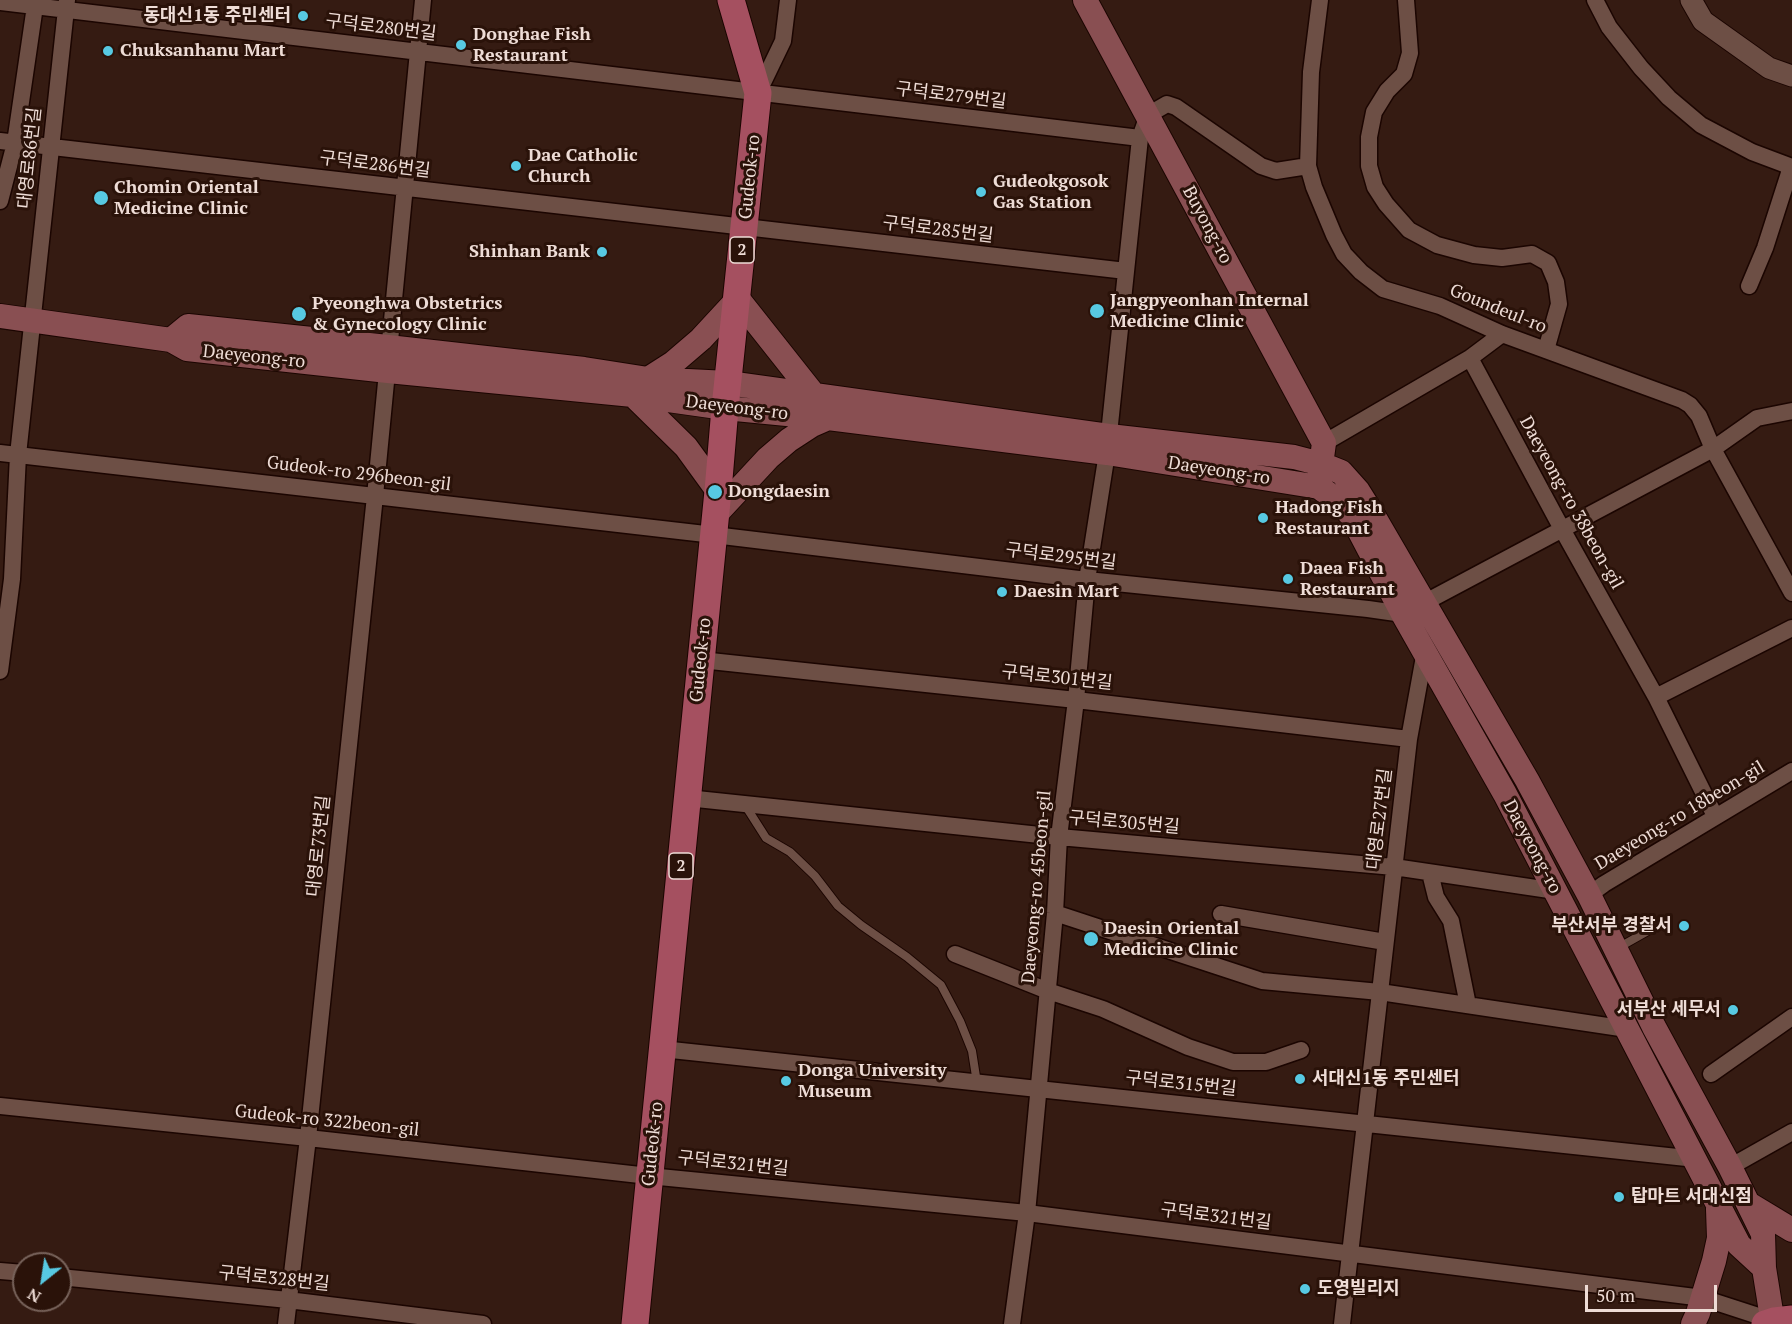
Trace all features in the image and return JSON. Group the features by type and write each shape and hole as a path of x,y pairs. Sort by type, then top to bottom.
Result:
{"main road":[{"name":"Gudeok-ro","path":"635,1324 726,395 738,299 758,93 731,0"},
{"name":"Buyong-ro","path":"1085,0 1148,116 1321,465"},
{"path":"814,395 738,299 701,339 641,387 686,447 716,513 768,458 789,440 828,418"},
{"name":"Daeyeong-ro","path":"0,316 171,340 187,349 388,371 641,387 726,395 814,395 1108,444"},
{"name":"Daeyeong-ro","path":"171,340 188,326 584,369 641,387"},
{"name":"Daeyeong-ro","path":"726,395 828,418 1321,465 1341,472 1358,490 1425,603 1527,780 1589,895 1654,1027 1749,1204 1763,1234 1764,1268"},
{"name":"Daeyeong-ro","path":"1321,465 1338,501 1351,515 1403,614 1505,794 1739,1245 1764,1268"},
{"path":"1693,1324 1703,1298 1719,1238 1717,1200"},
{"path":"1749,1204 1783,1214 1792,1214"},
{"path":"1749,1204 1792,1230"},
{"path":"1764,1268 1776,1322"}],"street":[{"name":"대영로73번길","path":"286,1324 308,1138 388,371 388,347 423,0"},
{"path":"758,93 783,41 788,0"},
{"name":"Goundeul-ro","path":"1320,0 1311,72 1308,166 1314,188 1344,254 1361,272 1383,288 1440,306 1502,334 1682,400 1695,409 1713,449 1792,593"},
{"path":"1406,0 1410,53 1404,74 1387,90 1374,112 1369,137 1369,166 1375,187 1386,204 1409,230 1437,245 1474,255 1502,258 1532,254 1548,263 1556,282 1559,304 1546,350"},
{"path":"1595,0 1609,27 1641,68 1669,98 1701,125 1752,152 1792,167 1765,248 1749,286"},
{"path":"1691,0 1703,21 1768,68 1792,76"},
{"name":"구덕로280번길","path":"0,2 66,4 418,52 758,93"},
{"path":"0,201 8,142 34,3"},
{"name":"대영로86번길","path":"0,671 18,455 66,4"},
{"name":"구덕로279번길","path":"758,93 1140,138"},
{"path":"1148,116 1167,104 1176,107 1262,166 1276,171 1308,166"},
{"name":"Daeyeong-ro 45beon-gil","path":"1012,1324 1027,1213 1055,913 1059,837 1076,700 1087,580 1108,444 1140,138 1148,116"},
{"name":"구덕로286번길","path":"8,142 745,227"},
{"name":"구덕로285번길","path":"745,227 1126,271"},
{"path":"1321,465 1502,334"},
{"name":"Daeyeong-ro 38beon-gil","path":"1470,358 1656,697 1715,816"},
{"path":"1403,614 1713,449 1757,418 1792,411"},
{"name":"Gudeok-ro 296beon-gil","path":"0,453 375,496 716,513"},
{"name":"구덕로295번길","path":"716,513 1087,580 1403,614"},
{"path":"1656,697 1792,628"},
{"name":"대영로27번길","path":"1342,1324 1409,739 1425,651"},
{"name":"구덕로301번길","path":"701,660 1076,700 1409,739"},
{"name":"Daeyeong-ro 18beon-gil","path":"1589,895 1792,771"},
{"name":"구덕로305번길","path":"687,798 1059,837 1394,867 1556,891"},
{"path":"1430,873 1436,897 1450,921 1468,1005"},
{"path":"1055,913 1262,981 1380,992 1627,1029"},
{"path":"1221,914 1385,942"},
{"path":"955,954 1048,991 1103,1009 1188,1047 1233,1062 1266,1062 1300,1050"},
{"path":"1712,1074 1792,1017"},
{"name":"구덕로315번길","path":"662,1049 1696,1159"},
{"name":"Gudeok-ro 322beon-gil","path":"0,1106 650,1176"},
{"path":"1731,1167 1792,1132"},
{"name":"구덕로321번길","path":"650,1176 1027,1213 1703,1298 1776,1322"},
{"name":"구덕로328번길","path":"72,1278 288,1300 483,1324"}],"lane":[{"path":"743,803 766,838 790,852 815,876 838,906 941,985 972,1051 977,1083"},
{"path":"1616,950 1655,927"}],"place":[{"name":"동대신1동 주민센터","path":"303,16"},
{"name":"Donghae Fish Restaurant","path":"461,45"},
{"name":"Chuksanhanu Mart","path":"108,51"},
{"name":"Dae Catholic Church","path":"516,166"},
{"name":"Gudeokgosok Gas Station","path":"981,192"},
{"name":"Chomin Oriental Medicine Clinic","path":"101,198"},
{"name":"Shinhan Bank","path":"602,252"},
{"name":"Jangpyeonhan Internal Medicine Clinic","path":"1097,311"},
{"name":"Pyeonghwa Obstetrics & Gynecology Clinic","path":"299,314"},
{"name":"Dongdaesin","path":"715,492"},
{"name":"Hadong Fish Restaurant","path":"1263,518"},
{"name":"Daea Fish Restaurant","path":"1288,579"},
{"name":"Daesin Mart","path":"1002,592"},
{"name":"부산서부 경찰서","path":"1684,926"},
{"name":"Daesin Oriental Medicine Clinic","path":"1091,939"},
{"name":"서부산 세무서","path":"1733,1010"},
{"name":"서대신1동 주민센터","path":"1300,1079"},
{"name":"Donga University Museum","path":"786,1081"},
{"name":"탑마트 서대신점","path":"1619,1197"},
{"name":"도영빌리지","path":"1305,1289"}]}
